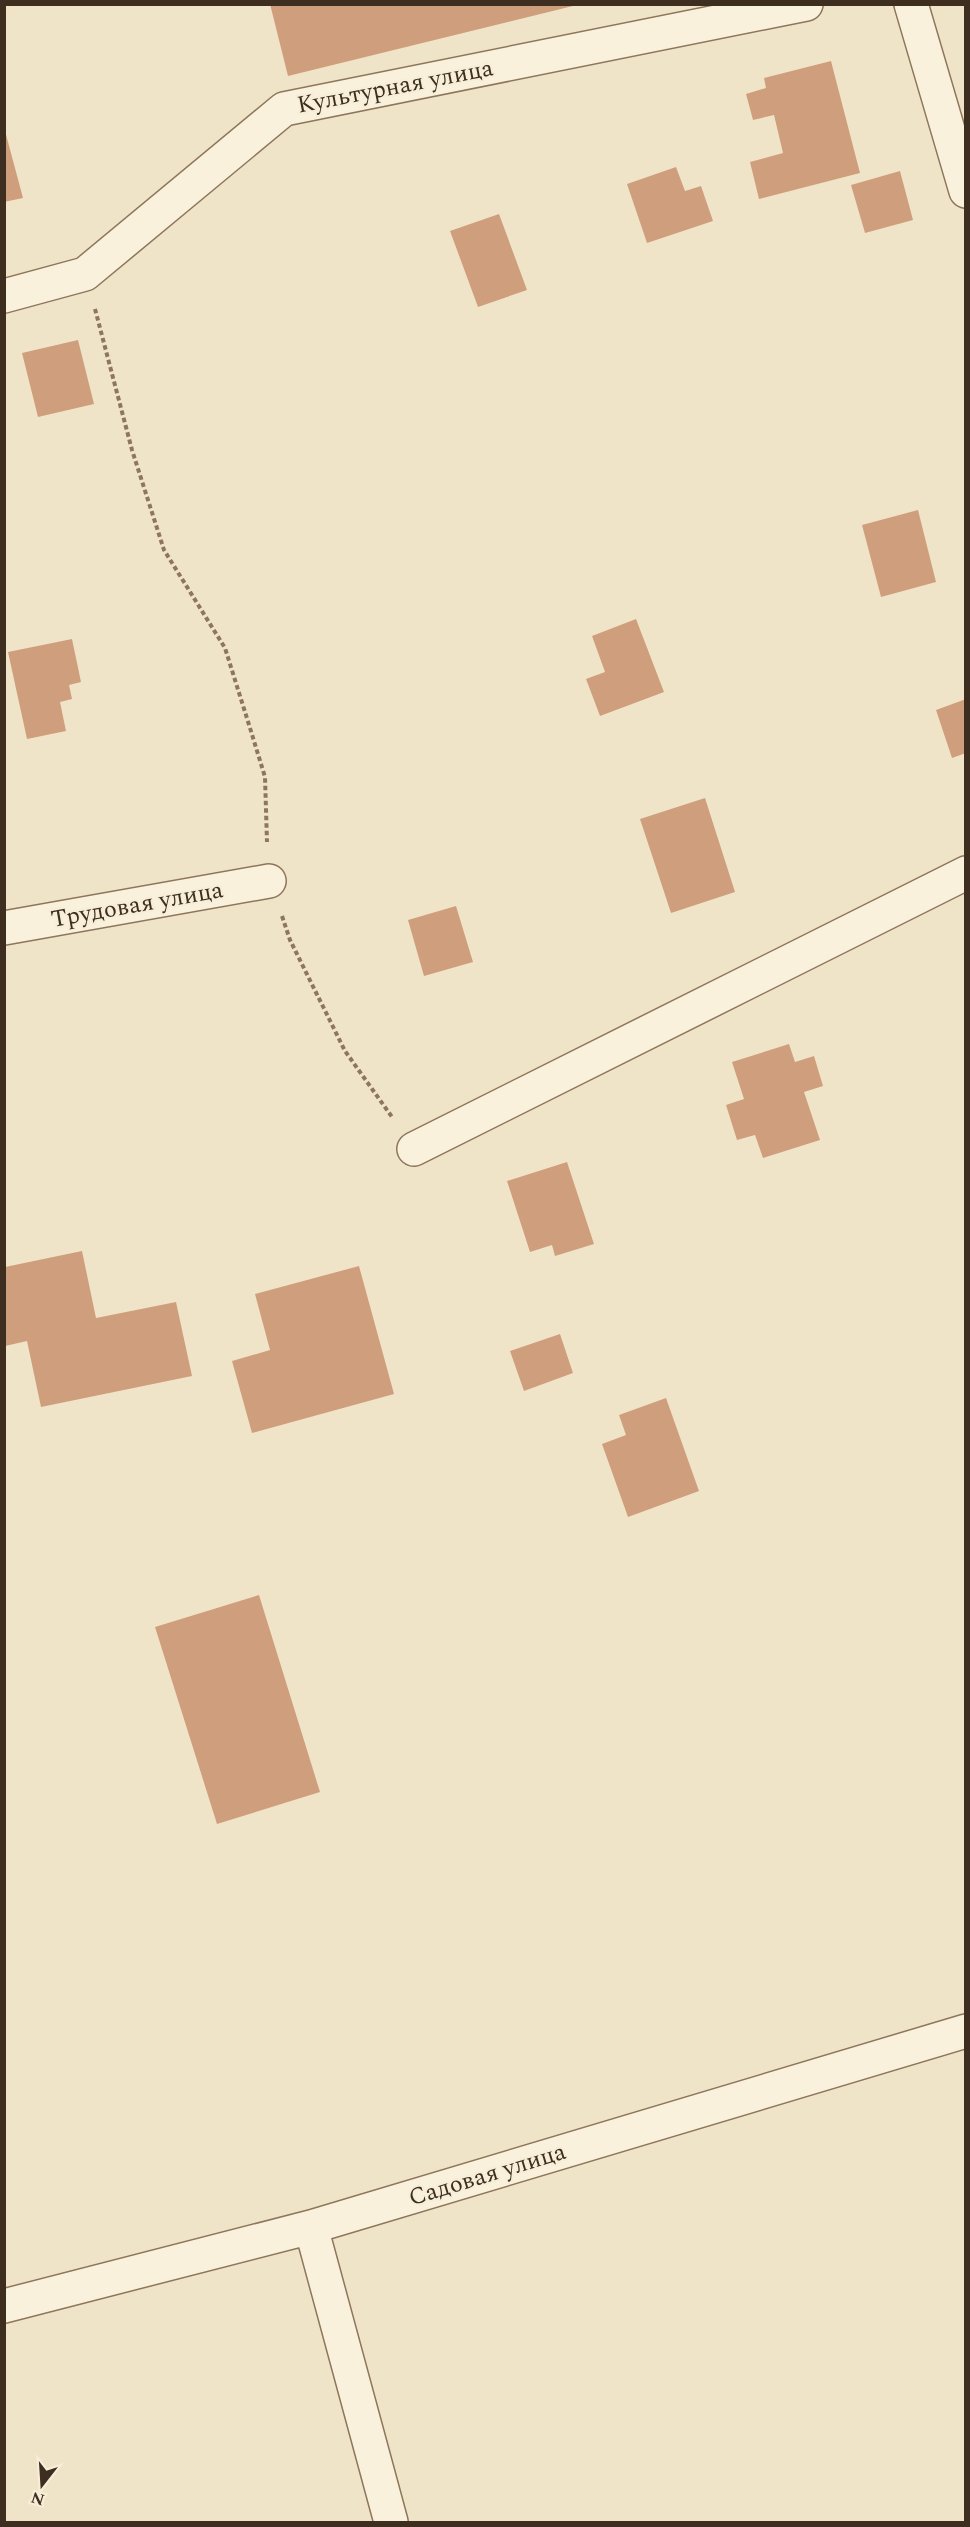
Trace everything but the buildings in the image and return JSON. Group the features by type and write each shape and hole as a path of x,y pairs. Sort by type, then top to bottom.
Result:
{"street":[{"name":"Культурная улица","path":"4,296 85,274 284,109 806,4"},
{"path":"911,4 966,191"},
{"path":"414,1149 966,873"},
{"name":"Трудовая улица","path":"4,928 269,881"},
{"name":"Садовая улица","path":"4,2306 311,2227 966,2031"},
{"path":"311,2227 391,2523"}],"path":[{"path":"85,274 132,450 164,550 225,648 250,728 265,777 269,881 290,940 345,1051 414,1149"}]}
